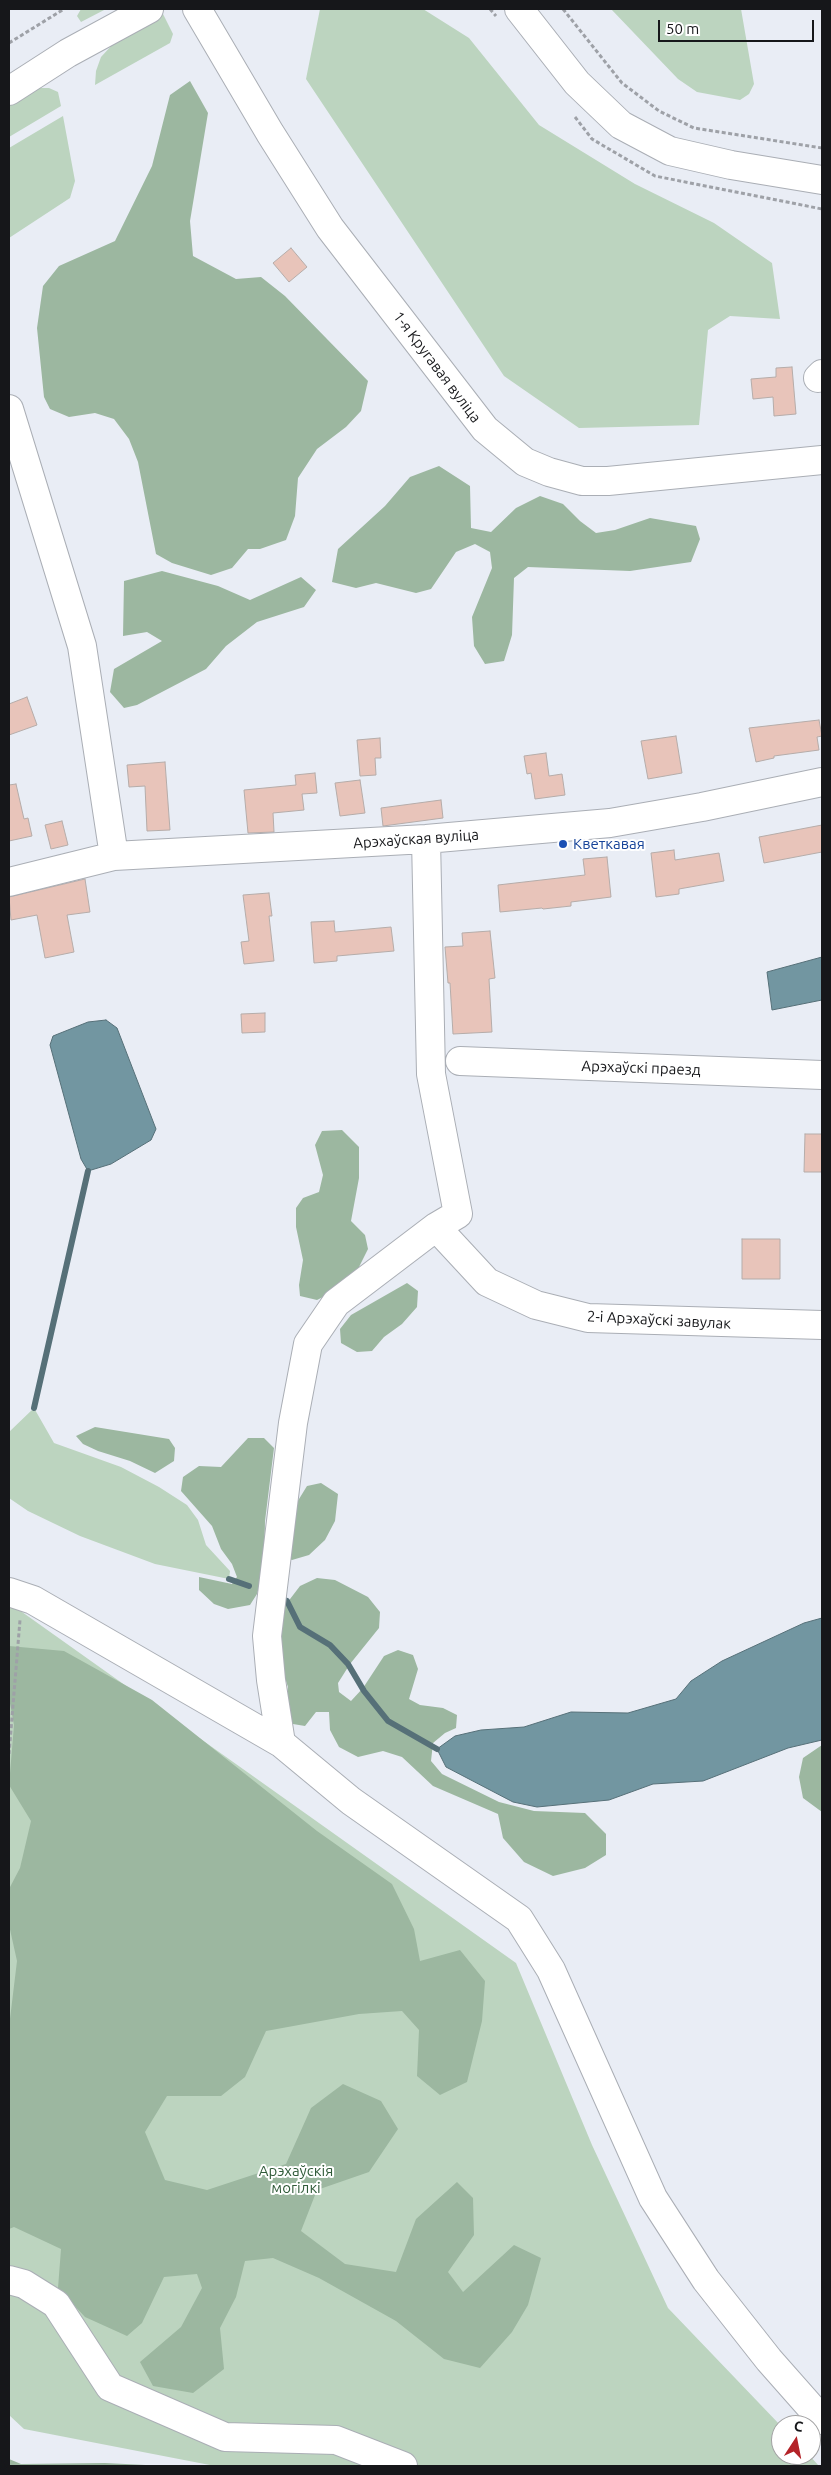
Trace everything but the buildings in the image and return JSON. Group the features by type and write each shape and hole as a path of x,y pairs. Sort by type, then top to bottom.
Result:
{"street":[{"path":"9,90 68,52 149,9"},
{"name":"1-я Кругавая вуліца","path":"197,9 270,133 330,228 485,429 525,462 549,472 582,481 608,481 822,460"},
{"path":"519,9 577,83 621,125 670,151 731,165 822,180"},
{"path":"9,409 82,646 114,856"},
{"name":"Арэхаўская вуліца","path":"9,882 114,856 426,839 610,823 702,807 822,782"},
{"path":"281,1743 270,1680 267,1636 293,1423 308,1344 336,1303 436,1227 458,1214 431,1074 426,839"},
{"name":"Арэхаўскі праезд","path":"460,1061 822,1075"},
{"name":"2-і Арэхаўскі завулак","path":"436,1227 487,1282 536,1305 588,1318 822,1325"},
{"path":"15,1594 33,1600 281,1743 350,1801 519,1919 551,1970 653,2198 706,2280 770,2360 822,2420"},
{"path":"9,2280 24,2284 56,2304 110,2387 226,2437 336,2440 403,2466"}],"path":[{"path":"9,43 64,9"},
{"path":"562,9 622,83 659,111 694,128 822,148"},
{"path":"9,1754 15,1594"}],"green space":[{"path":"81,9 106,9 81,22 77,16"},
{"path":"320,9 423,9 469,38 539,125 635,184 714,223 772,263 780,319 730,316 708,330 699,425 579,428 504,376 306,79"},
{"path":"611,9 741,9 754,84 749,94 740,100 697,92 678,79"},
{"path":"163,14 173,34 170,43 95,85 96,71 101,57 113,44"},
{"path":"190,81 208,113 190,221 193,256 236,279 261,277 285,296 368,381 361,411 346,427 317,449 298,478 295,516 286,540 260,549 248,549 232,568 211,575 172,563 156,554 138,462 129,439 114,419 95,413 69,417 50,409 44,397 37,328 43,286 59,266 115,241 152,166 170,95"},
{"path":"39,88 49,88 58,92 61,106 9,137 9,105"},
{"path":"63,116 75,181 70,198 9,238 9,148"},
{"path":"439,466 470,486 471,528 491,532 516,508 540,496 563,504 580,521 596,533 615,530 650,518 696,526 700,539 691,562 630,571 528,567 514,578 512,635 504,661 485,664 474,646 472,617 492,568 490,552 475,544 456,552 431,589 416,593 376,583 356,588 332,582 338,549 385,506 410,477"},
{"path":"162,571 218,586 250,600 301,577 316,590 304,607 257,622 226,646 206,669 137,705 124,708 110,692 114,669 162,641 147,632 123,636 124,581"},
{"path":"342,1130 359,1147 359,1178 351,1221 365,1235 368,1249 357,1271 337,1290 317,1300 300,1296 299,1285 303,1260 296,1227 296,1208 303,1198 319,1192 323,1175 315,1145 322,1131"},
{"path":"407,1283 418,1291 417,1307 402,1324 384,1337 372,1351 357,1352 341,1343 340,1329 351,1315"},
{"path":"34,1408 54,1443 121,1467 159,1487 187,1505 198,1520 206,1545 230,1571 229,1579 155,1564 80,1536 28,1511 9,1498 9,1432"},
{"path":"95,1427 169,1439 175,1448 174,1461 155,1473 130,1461 83,1444 76,1436"},
{"path":"248,1438 264,1438 274,1448 265,1521 264,1570 257,1594 250,1605 228,1609 214,1604 199,1590 199,1577 232,1584 237,1577 232,1564 221,1549 212,1526 181,1491 183,1477 199,1466 221,1467"},
{"path":"321,1483 338,1494 335,1521 325,1540 309,1555 292,1560 283,1555 288,1517 307,1486"},
{"path":"317,1578 335,1580 368,1597 380,1612 379,1628 350,1664 338,1683 339,1692 351,1701 363,1688 384,1656 398,1650 413,1655 418,1669 409,1699 420,1705 443,1708 457,1715 456,1728 445,1733 433,1743 431,1761 442,1774 499,1802 534,1811 585,1813 606,1834 606,1855 585,1868 553,1876 524,1862 503,1838 498,1814 433,1786 402,1757 383,1751 358,1757 339,1747 330,1730 329,1712 316,1712 305,1726 293,1724 284,1708 288,1687 282,1669 274,1620 300,1586"},
{"name":"Арэхаўскія могілкі","path":"9,1606 15,1607 516,1963 592,2145 668,2308 771,2416 771,2465 819,2466 215,2466 24,2429 9,2415"},
{"path":"9,1646 64,1651 152,1700 317,1831 392,1884 414,1929 420,1961 460,1950 485,1981 482,2021 467,2082 440,2095 417,2076 419,2030 402,2011 359,2014 266,2031 245,2077 221,2096 167,2096 145,2132 165,2180 207,2190 286,2164 311,2108 343,2084 381,2101 398,2129 369,2172 317,2190 301,2231 345,2264 396,2272 416,2219 457,2182 473,2198 474,2235 448,2272 463,2292 514,2245 541,2258 528,2305 512,2332 480,2368 444,2359 396,2321 319,2278 273,2258 245,2261 236,2297 220,2328 224,2369 193,2393 153,2386 140,2362 181,2327 202,2288 197,2274 164,2277 142,2323 127,2336 85,2317 58,2288 61,2249 14,2227 9,2229 9,2027 17,1961 9,1925 9,1889 20,1868 31,1821 9,1785 14,1725 9,1698"},
{"path":"822,1745 822,1812 803,1798 799,1777 803,1758"},
{"path":"9,2459 21,2464 105,2463 166,2466 9,2466"}],"water":[{"path":"822,957 822,1000 772,1010 767,972"},
{"path":"106,1020 117,1028 156,1129 151,1140 111,1164 88,1171 81,1159 50,1045 53,1036 88,1022"},
{"path":"822,1618 822,1740 788,1748 703,1781 653,1784 609,1800 537,1807 513,1802 446,1767 437,1749 455,1736 481,1730 524,1727 571,1712 628,1713 676,1699 691,1681 722,1661 804,1623"}],"waterway":[{"path":"34,1408 88,1171"},
{"path":"229,1579 249,1586"},
{"path":"278,1597 287,1601 300,1627 330,1645 348,1664 364,1691 388,1721 437,1749"}],"place":[{"name":"Кветкавая","path":"563,844"}]}
